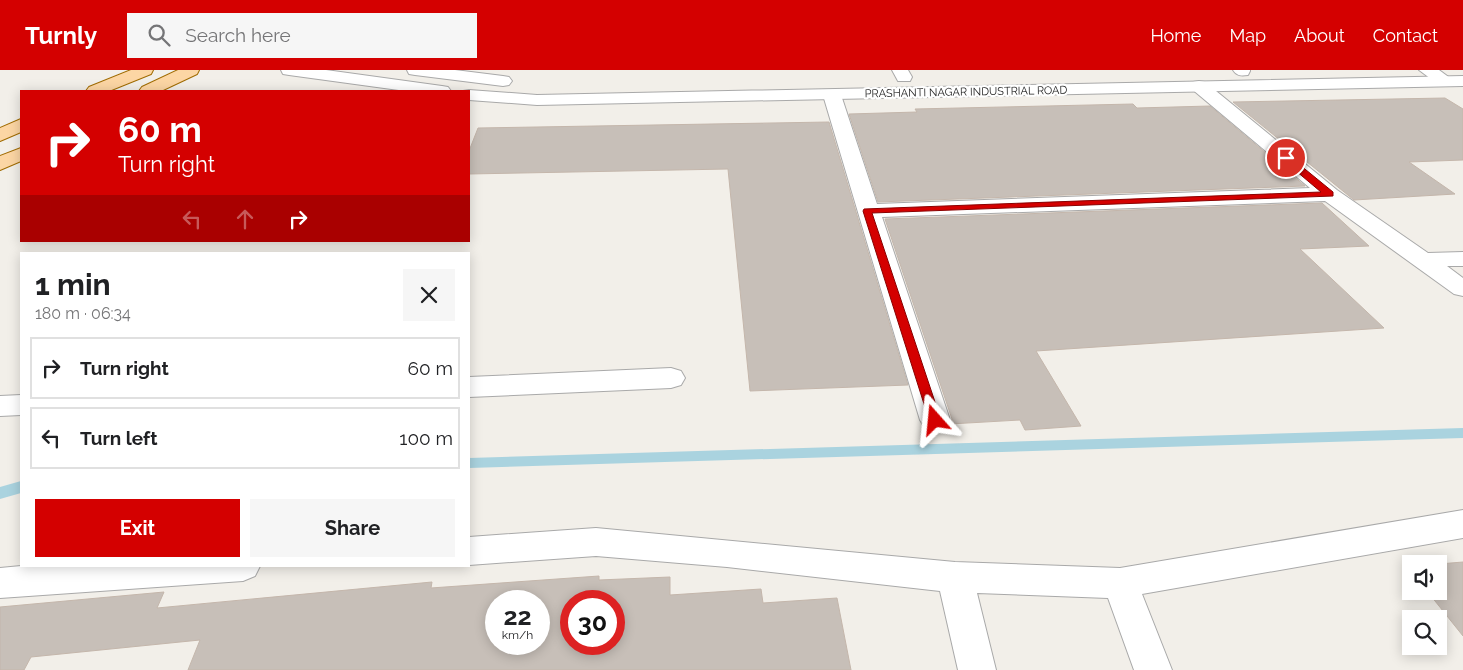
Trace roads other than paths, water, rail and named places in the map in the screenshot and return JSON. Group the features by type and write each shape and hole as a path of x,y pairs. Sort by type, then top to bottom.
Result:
{"main road":[{"path":"97,90 145,70"},
{"path":"150,90 191,70"},
{"path":"0,135 20,126"},
{"path":"0,164 20,154"}],"street":[{"path":"289,70 435,90"},
{"name":"PRASHANTI NAGAR INDUSTRIAL ROAD","path":"415,70 533,84 902,74 1272,70"},
{"path":"1427,70 1445,81"},
{"name":"PRASHANTI NAGAR INDUSTRIAL ROAD","path":"470,95 537,100 1463,81"},
{"path":"1198,86 1330,194 1463,289"},
{"path":"832,95 867,211 935,420"},
{"path":"867,211 1330,194"},
{"path":"1422,260 1463,259"},
{"path":"470,387 671,378"},
{"path":"0,406 20,405"},
{"path":"470,551 596,542 955,576 1120,583 1463,524"},
{"path":"0,583 229,567"},
{"path":"955,576 977,670"},
{"path":"1120,583 1154,670"}],"waterway":[{"path":"470,463 1463,433"},
{"path":"0,493 20,487"}]}
